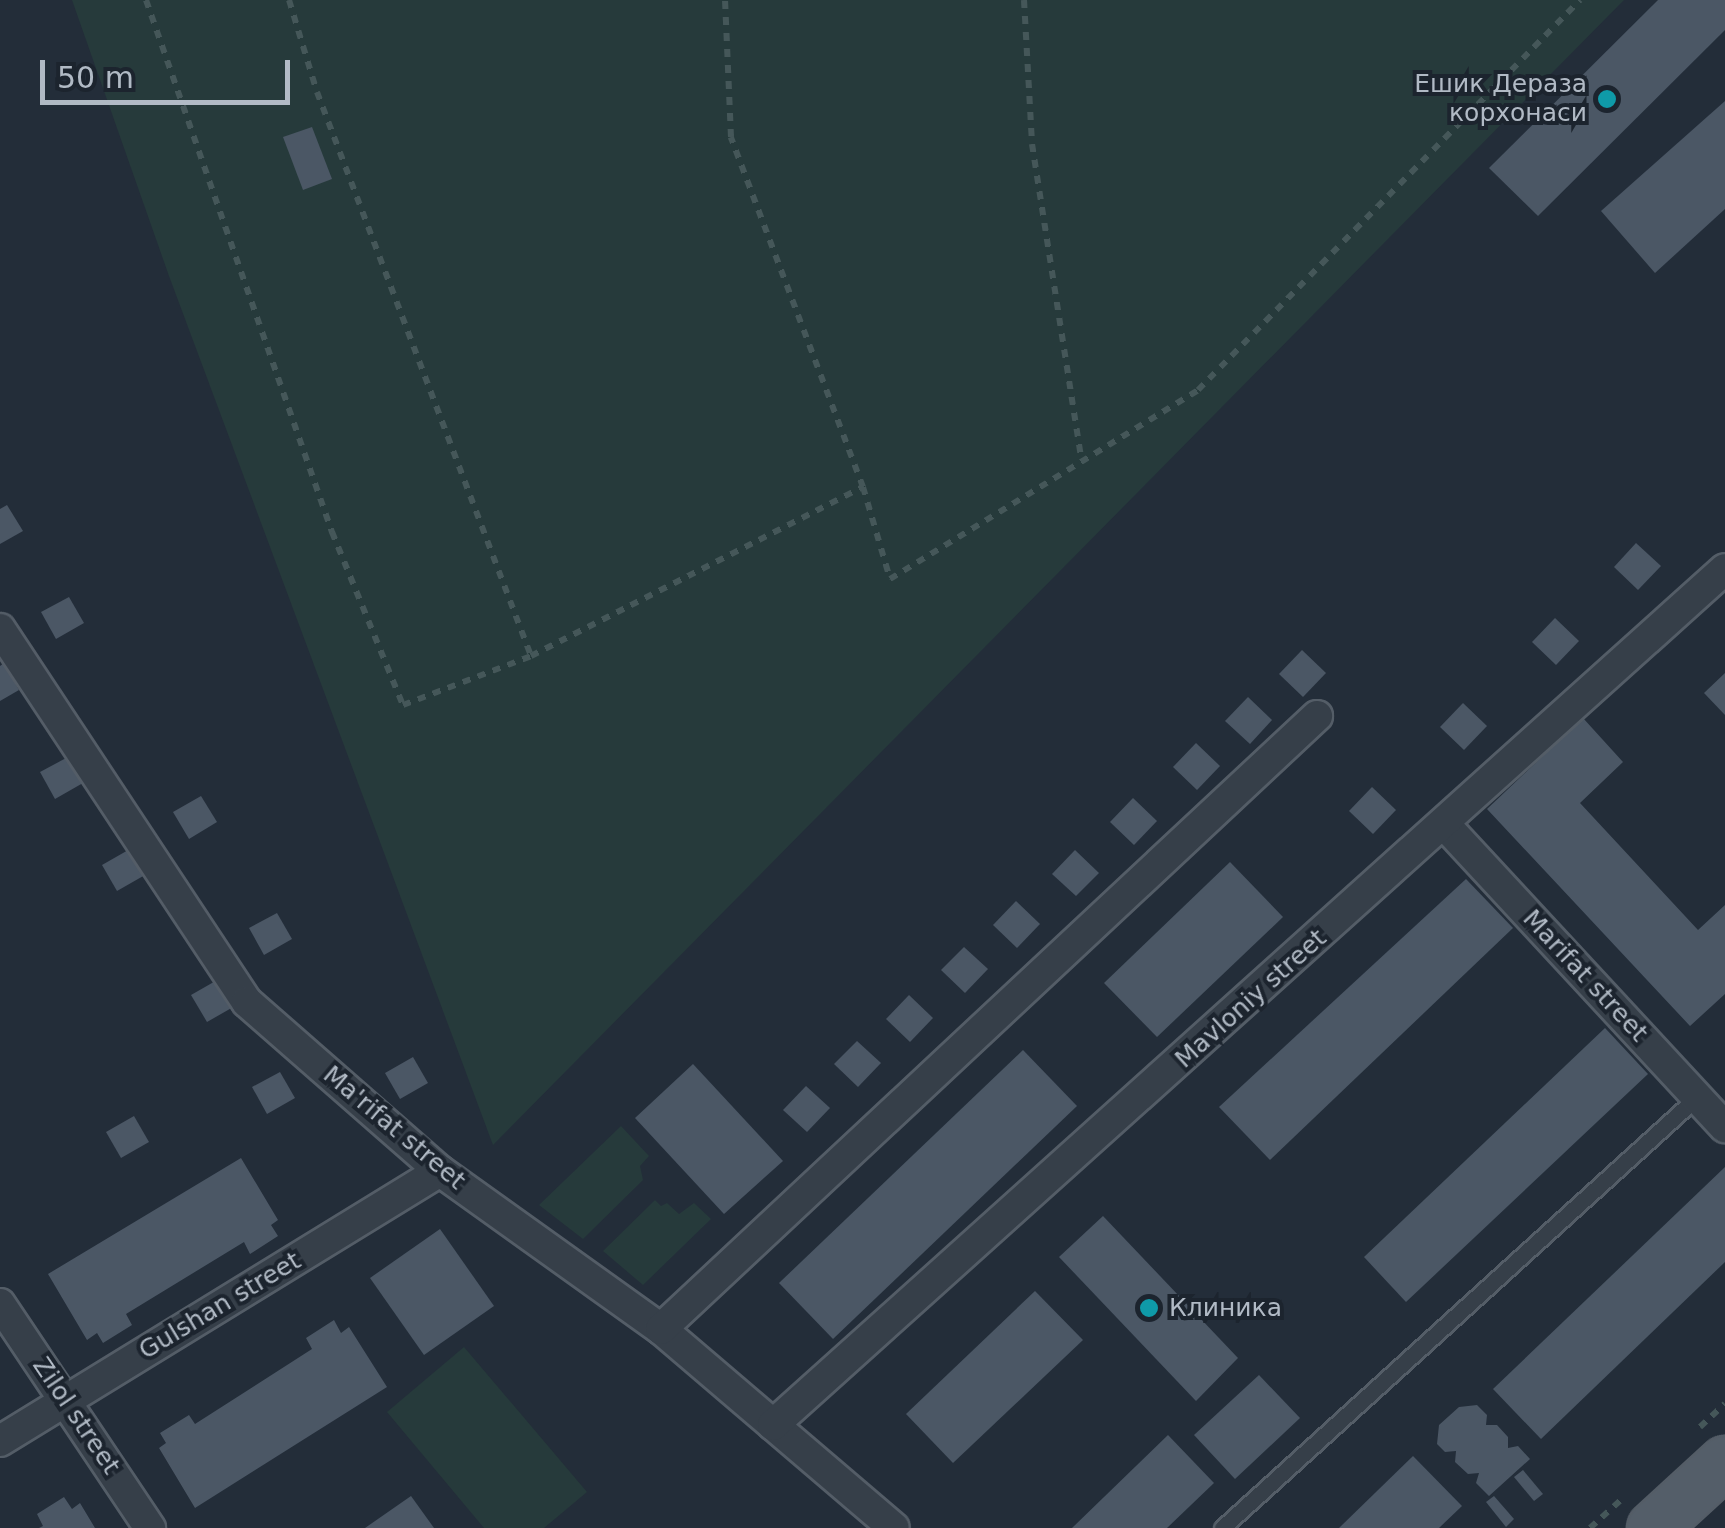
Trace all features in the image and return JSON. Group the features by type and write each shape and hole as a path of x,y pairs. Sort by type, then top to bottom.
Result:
{"main road":[{"path":"1653,1528 1725,1462"}],"street":[{"name":"Mavloniy street","path":"773,1425 1446,825 1725,570"},
{"name":"Ma'rifat street","path":"0,629 247,1002 440,1171 660,1329 894,1528"},
{"path":"660,1329 1317,716"},
{"name":"Marifat street","path":"1446,825 1725,1127"},
{"name":"Gulshan street","path":"0,1441 440,1171"},
{"name":"Zilol street","path":"0,1304 150,1528"}],"lane":[{"path":"1222,1528 1697,1097"}],"path":[{"path":"146,0 332,532 403,705 531,656 863,487"},
{"path":"288,0 317,92 531,656"},
{"path":"725,0 730,137 863,487 890,579 1081,458 1198,390 1580,0"},
{"path":"1024,0 1032,144 1081,458"}],"green space":[{"path":"72,0 1624,0 493,1145 169,276"},
{"path":"621,1126 649,1156 640,1166 643,1180 583,1239 539,1205"},
{"path":"655,1200 661,1206 667,1203 679,1214 694,1203 711,1219 643,1285 603,1251"},
{"path":"464,1347 587,1492 544,1528 484,1528 387,1412"}],"building":[{"name":"Ешик Дераза корхонаси","path":"1658,0 1725,0 1725,30 1538,216 1489,168"},
{"name":"Ешик Дераза корхонаси","path":"1725,101 1725,209 1655,273 1601,211"},
{"path":"312,127 332,179 303,190 283,137"},
{"path":"7,505 23,531 0,544 0,509"},
{"path":"1636,543 1661,566 1638,590 1614,567"},
{"path":"69,597 84,623 56,639 41,612"},
{"path":"1555,618 1579,641 1556,665 1532,642"},
{"path":"1302,650 1326,673 1303,697 1279,674"},
{"path":"4,663 19,690 0,701 0,666"},
{"path":"1725,673 1725,715 1704,693"},
{"path":"1248,697 1272,720 1250,744 1225,721"},
{"path":"1463,703 1487,726 1464,750 1440,727"},
{"path":"1583,718 1623,762 1580,803 1698,930 1725,905 1725,994 1690,1026 1487,809"},
{"path":"1196,743 1220,766 1197,790 1173,767"},
{"path":"68,757 83,783 55,799 40,772"},
{"path":"1372,787 1396,810 1373,834 1349,811"},
{"path":"201,796 217,822 189,839 173,812"},
{"path":"1133,798 1157,821 1134,845 1110,822"},
{"path":"130,849 145,875 117,891 102,865"},
{"path":"1075,850 1099,873 1076,896 1052,874"},
{"path":"1230,862 1283,917 1157,1037 1104,983"},
{"path":"1466,879 1513,928 1270,1160 1219,1107"},
{"path":"1016,901 1040,924 1017,948 993,925"},
{"path":"277,913 292,939 264,955 249,928"},
{"path":"964,947 988,969 965,993 941,970"},
{"path":"219,979 235,1006 207,1022 191,995"},
{"path":"909,995 933,1018 910,1042 886,1019"},
{"path":"1605,1028 1648,1074 1406,1302 1364,1257"},
{"path":"857,1041 881,1063 858,1087 834,1064"},
{"path":"1023,1050 1077,1106 833,1339 779,1283"},
{"path":"413,1057 428,1083 400,1099 385,1073"},
{"path":"693,1064 783,1161 724,1214 635,1118"},
{"path":"280,1072 295,1098 267,1114 252,1087"},
{"path":"806,1086 830,1108 807,1132 783,1110"},
{"path":"134,1116 149,1142 121,1158 106,1132"},
{"path":"241,1158 278,1220 271,1225 278,1236 250,1254 244,1242 126,1314 132,1325 103,1343 97,1333 87,1340 48,1274"},
{"path":"1725,1167 1725,1262 1541,1439 1493,1389"},
{"name":"Клиника","path":"1103,1216 1238,1358 1196,1401 1059,1257"},
{"path":"440,1229 494,1306 424,1355 370,1278"},
{"path":"1035,1291 1083,1340 953,1463 906,1414"},
{"path":"334,1320 341,1333 349,1327 387,1387 195,1508 159,1448 166,1443 160,1433 189,1415 195,1424 312,1349 306,1338"},
{"path":"1259,1375 1300,1418 1235,1479 1194,1435"},
{"path":"1477,1405 1487,1415 1486,1425 1497,1425 1508,1437 1508,1448 1518,1446 1530,1459 1489,1496 1476,1483 1479,1473 1468,1474 1455,1462 1456,1451 1445,1452 1437,1444 1439,1425 1459,1407"},
{"path":"1168,1435 1214,1483 1167,1528 1072,1528"},
{"path":"1413,1456 1462,1506 1439,1528 1339,1528"},
{"path":"1523,1470 1543,1494 1534,1501 1514,1477"},
{"path":"411,1496 434,1528 365,1528"},
{"path":"1494,1496 1514,1519 1506,1527 1486,1502"},
{"path":"64,1497 72,1509 80,1503 95,1528 39,1528 43,1526 37,1514"}],"place":[{"name":"Ешик Дераза корхонаси","path":"1607,99"},
{"name":"Клиника","path":"1149,1308"}]}
